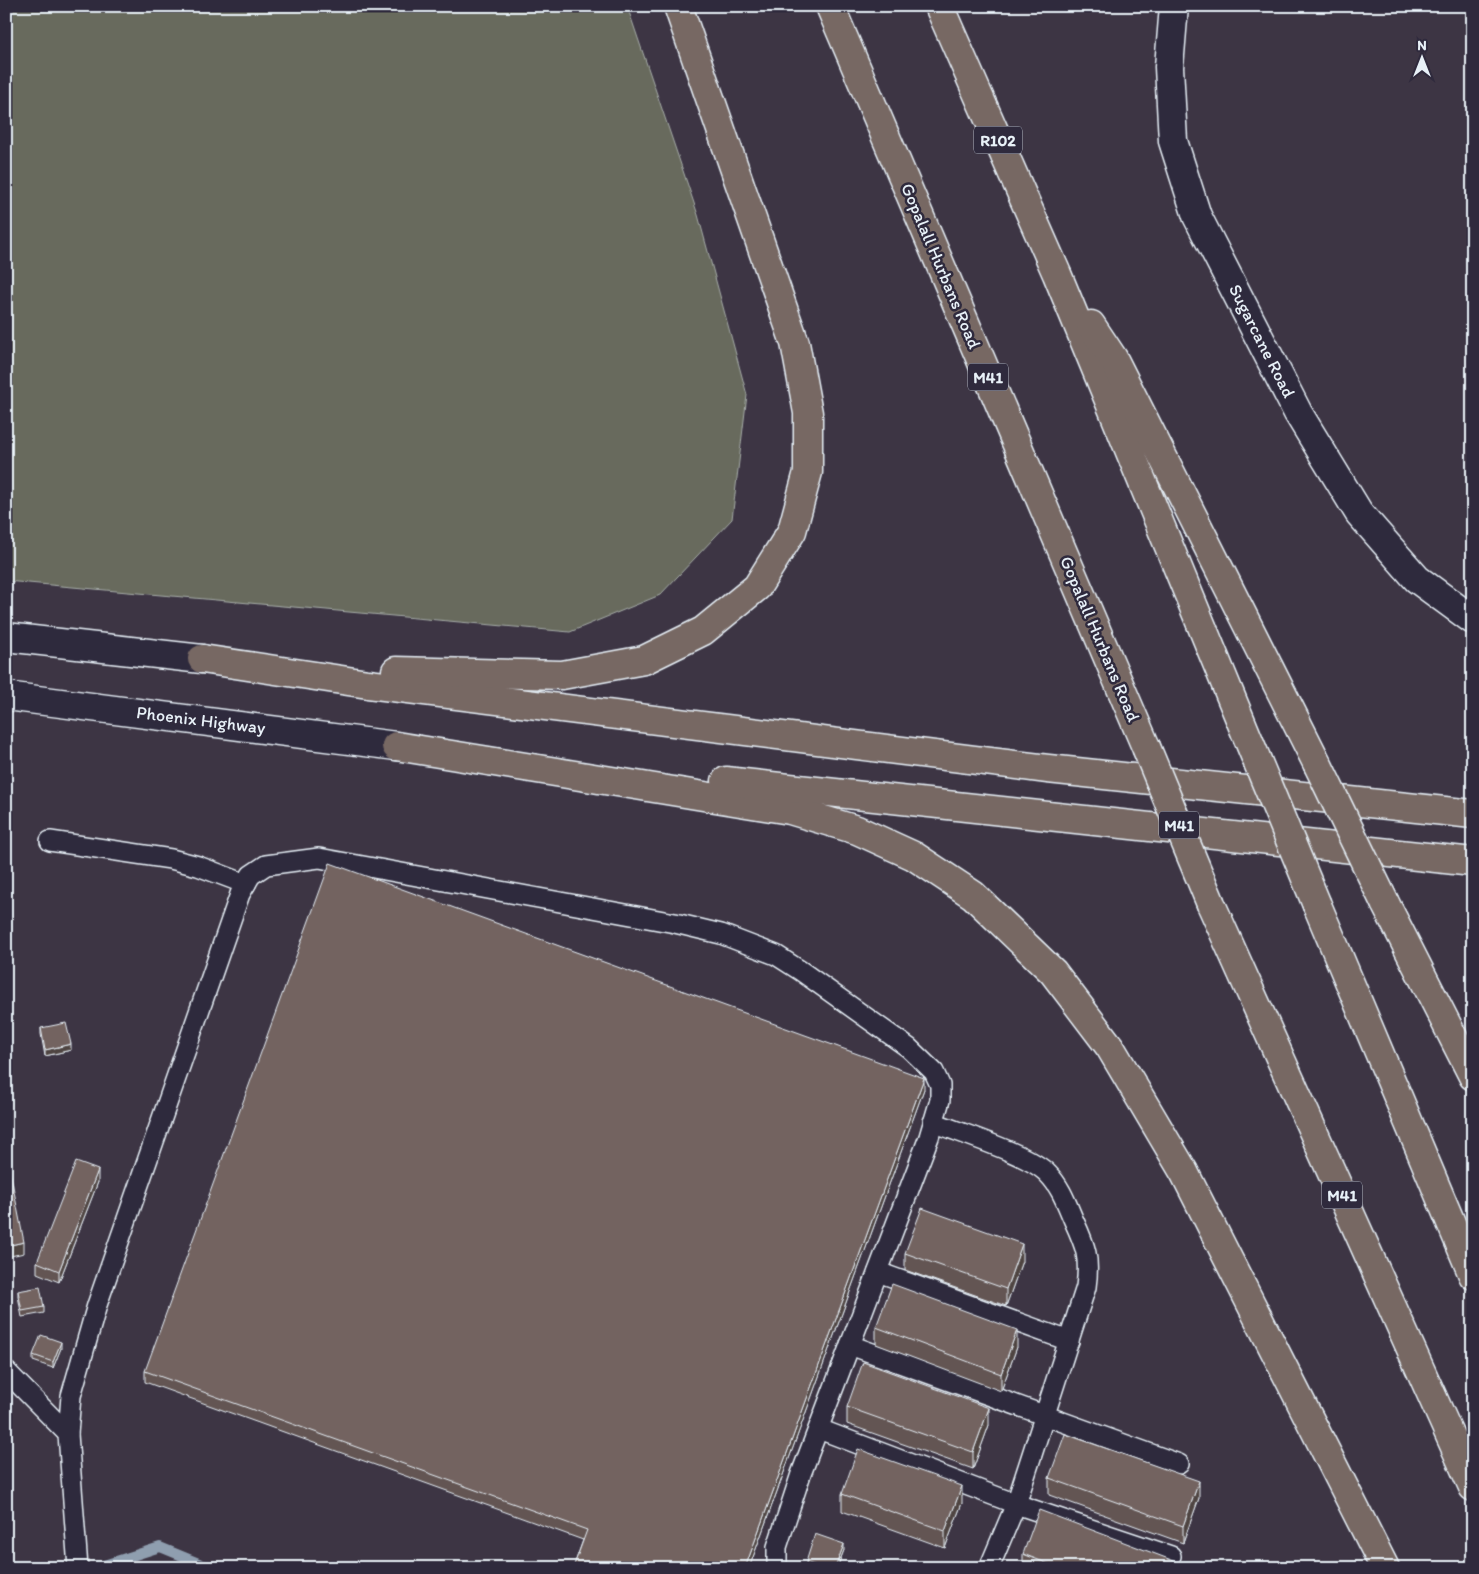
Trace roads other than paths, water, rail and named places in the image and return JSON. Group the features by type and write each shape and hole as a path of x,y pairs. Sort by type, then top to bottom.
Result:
{"highway":[{"path":"202,658 425,672 562,675 644,660 704,631 757,587 792,532 808,472 808,413 795,343 678,6"},
{"name":"Gopalall Hurbans Road","path":"830,6 1211,904 1473,1487"},
{"name":"R102","path":"939,6 1057,274"},
{"path":"1057,274 1316,905 1473,1275"},
{"path":"1057,274 1113,358 1473,1076"},
{"path":"202,658 368,684 1048,769 1473,814"},
{"path":"396,746 1473,862"},
{"path":"396,746 790,810 857,830 914,856 973,895 1053,972 1110,1047 1184,1172 1386,1568"}],"street":[{"name":"Sugarcane Road","path":"1174,6 1169,67 1173,141 1197,216 1298,413 1359,513 1417,579 1473,620"},
{"path":"6,637 202,658"},
{"name":"Phoenix Highway","path":"6,696 396,746"}],"lane":[{"path":"6,708 41,700"},
{"path":"50,841 171,860 198,866 246,884"},
{"path":"78,1568 68,1434 71,1396 97,1305 240,894 251,875 266,865 319,858 675,923 721,934 776,955 801,971 909,1048 934,1072 940,1085 940,1100 783,1526 777,1547 777,1568"},
{"path":"933,1122 1032,1162 1048,1173 1060,1190 1086,1248 1089,1269 1086,1287 1016,1504 990,1568"},
{"path":"878,1272 1069,1341"},
{"path":"850,1345 1179,1464"},
{"path":"6,1371 68,1434"},
{"path":"819,1429 1016,1504 1171,1556"}],"waterway":[{"path":"104,1565 160,1547 211,1568"}]}
